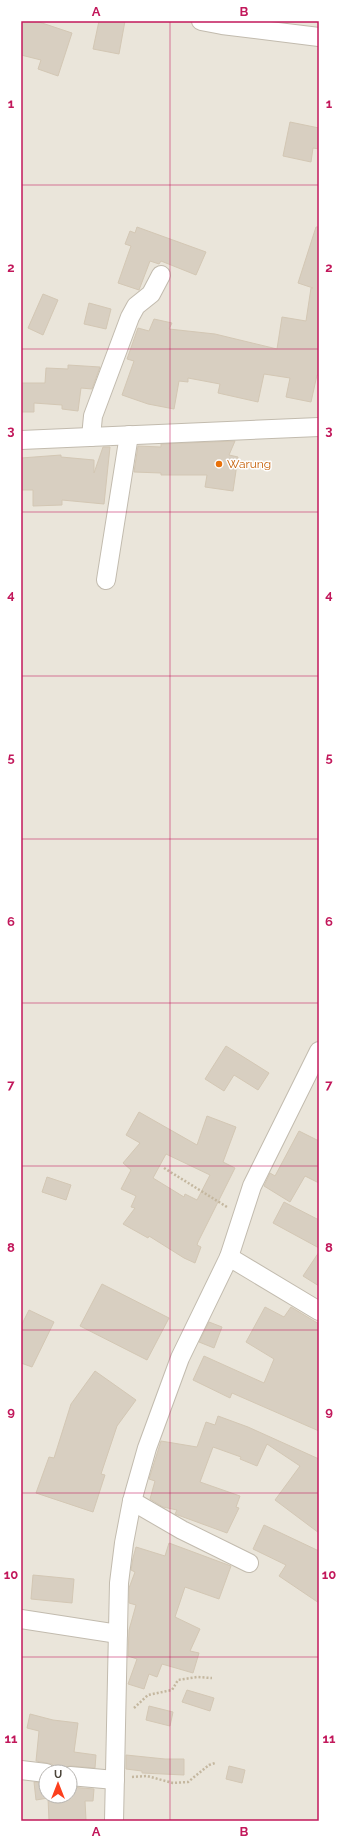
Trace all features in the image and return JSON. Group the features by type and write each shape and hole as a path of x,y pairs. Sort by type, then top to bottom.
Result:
{"street":[{"path":"201,21 319,37"},
{"path":"92,427 130,317 136,306 151,294 161,275"},
{"path":"21,440 92,427 129,436 319,427"},
{"path":"106,580 129,436"},
{"path":"114,1821 119,1583 124,1543 132,1501 147,1448 180,1358 229,1257 241,1215 252,1186 319,1051"},
{"path":"229,1257 319,1312"},
{"path":"132,1501 182,1530 249,1563"},
{"path":"21,1619 118,1634"},
{"path":"22,1771 38,1772"},
{"path":"78,1777 115,1779"}],"path":[{"path":"164,1168 241,1215"},
{"path":"116,1714 136,1707 148,1695 172,1690 178,1680 196,1677 212,1678"},
{"path":"115,1779 147,1776 173,1783 188,1782 209,1765 215,1763"}],"shaded area":[{"path":"21,21 319,21 319,1821 21,1821"}],"building":[{"path":"21,21 36,21 72,33 58,76 38,69 41,60 21,55"},
{"path":"99,21 125,21 119,54 93,49"},
{"path":"290,122 319,128 319,149 313,148 311,162 283,156"},
{"path":"137,227 206,252 196,275 161,261 159,264 150,261 139,290 118,283 131,246 125,244 130,231 135,233"},
{"path":"316,227 319,227 319,375 317,375 311,402 286,397 290,378 264,374 258,402 218,393 220,384 188,378 188,382 179,381 174,409 148,404 122,395 134,361 127,359 138,328 149,331 154,319 172,323 169,329 215,334 277,349 282,317 306,321 311,288 313,288 298,283"},
{"path":"43,294 58,300 43,335 28,328"},
{"path":"89,303 111,309 106,329 84,324"},
{"path":"68,365 100,367 92,389 81,388 78,411 62,409 62,405 34,403 34,412 21,412 21,383 45,383 46,368 68,369"},
{"path":"235,441 229,455 238,457 233,491 205,487 207,475 161,475 161,473 134,472 138,446 161,447 161,444"},
{"path":"103,447 110,447 104,504 62,500 62,505 33,506 33,490 21,490 21,458 61,455 61,457 94,460 94,473"},
{"path":"226,1046 269,1073 258,1090 234,1075 224,1091 205,1079"},
{"path":"139,1112 197,1145 207,1116 236,1127 223,1162 235,1168 198,1242 197,1245 201,1247 195,1263 184,1258 149,1236 148,1238 123,1224 135,1208 131,1207 136,1196 121,1189 131,1170 123,1163 140,1143 126,1135","holes":["166,1154 210,1175 197,1200 185,1194 184,1197 153,1178"]},
{"path":"299,1131 319,1141 319,1183 305,1176 290,1202 264,1186 270,1173 275,1176"},
{"path":"47,1177 71,1185 66,1200 42,1192"},
{"path":"284,1202 319,1220 319,1248 273,1223"},
{"path":"319,1252 319,1286 303,1276"},
{"path":"102,1284 169,1318 147,1360 80,1326"},
{"path":"265,1307 284,1317 291,1307 319,1324 319,1431 232,1393 230,1398 193,1380 204,1356 264,1383 274,1359 246,1342"},
{"path":"29,1310 54,1322 32,1367 21,1363 21,1326"},
{"path":"209,1322 222,1327 214,1348 199,1342"},
{"path":"95,1371 136,1400 117,1426 101,1474 105,1475 93,1512 36,1493 49,1457 54,1458 71,1404"},
{"path":"218,1416 248,1427 319,1459 319,1533 275,1500 300,1466 267,1444 257,1466 240,1459 241,1457 213,1447 200,1482 240,1496 236,1507 239,1508 227,1533 175,1514 177,1510 163,1507 150,1499 155,1481 149,1479 161,1441 197,1447 206,1422 215,1425"},
{"path":"264,1525 319,1551 319,1603 279,1576 286,1565 253,1549"},
{"path":"169,1543 231,1566 219,1599 185,1587 175,1617 200,1629 190,1651 199,1653 193,1673 162,1664 157,1677 149,1674 144,1689 128,1684 137,1659 128,1656 129,1630 136,1605 129,1603 129,1588 135,1572 131,1570 133,1558 136,1547 165,1556"},
{"path":"33,1575 74,1579 72,1603 31,1599"},
{"path":"187,1690 214,1698 210,1711 182,1702"},
{"path":"149,1706 173,1712 170,1726 146,1720"},
{"path":"30,1714 53,1720 78,1723 74,1752 96,1755 95,1768 78,1767 78,1764 52,1764 36,1761 39,1731 27,1728"},
{"path":"126,1755 165,1759 184,1759 184,1775 142,1773 142,1771 126,1769"},
{"path":"229,1766 245,1770 242,1783 226,1779"},
{"path":"34,1782 38,1782 38,1800 36,1800"},
{"path":"78,1788 94,1789 93,1801 85,1801 86,1820 49,1821 48,1804 78,1804"}],"place":[{"name":"Warung","path":"219,464"}]}
